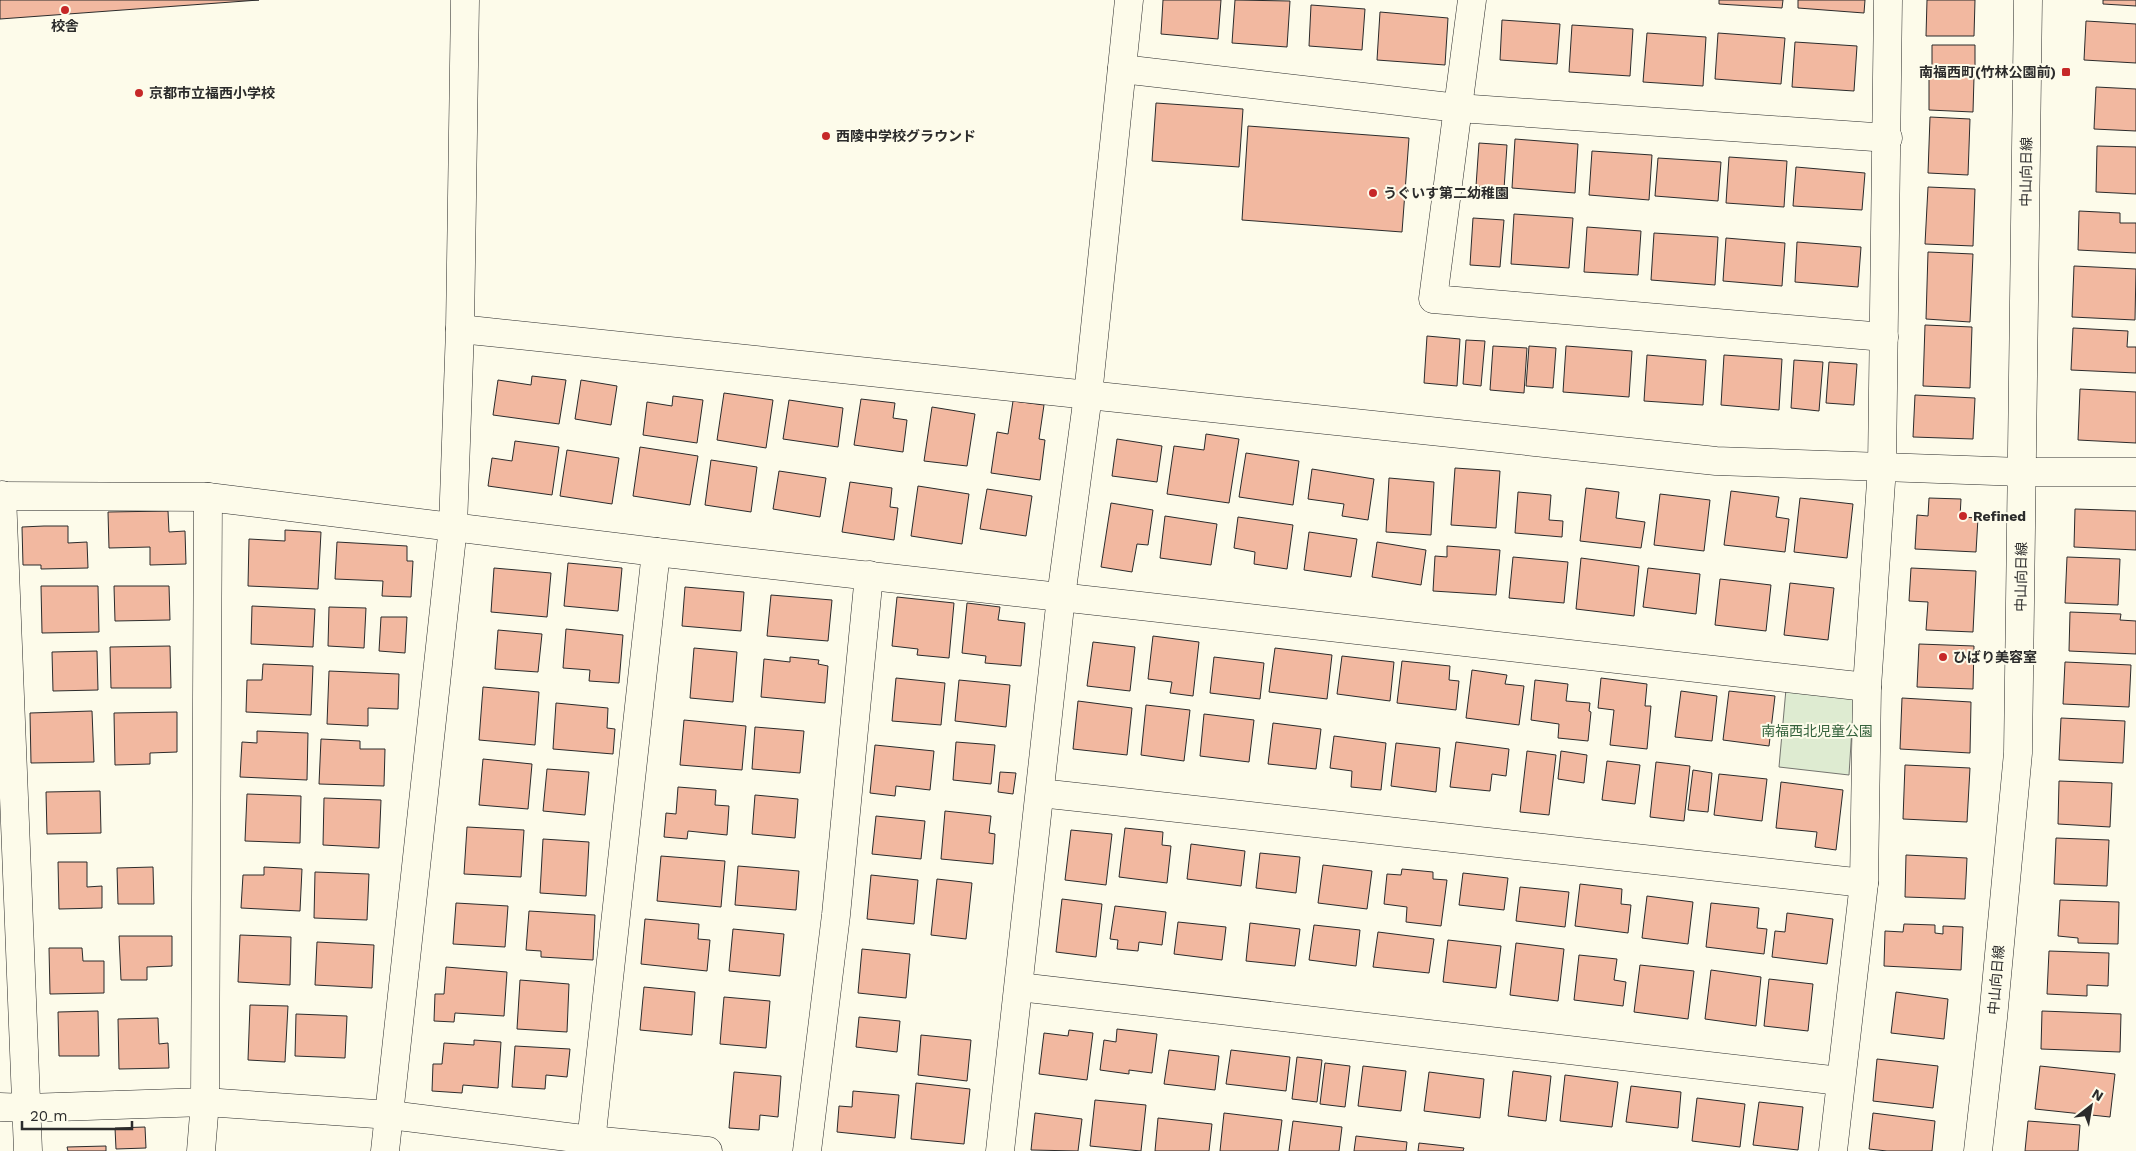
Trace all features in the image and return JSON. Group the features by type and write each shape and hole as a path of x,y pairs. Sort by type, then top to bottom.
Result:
{"street":[{"path":"385,1151 453,527 460,329 465,0"},
{"path":"1000,1151 1061,597 1088,395 1129,0"},
{"path":"1472,0 1433,299 1884,337"},
{"path":"1833,1151 1864,883 1867,687 1882,467 1888,138 1888,0"},
{"name":"中山向日線","path":"1978,1151 1993,1018 2018,753 2028,0"},
{"path":"1122,69 1458,108 1888,138"},
{"path":"460,329 1716,461 2022,472 2136,472"},
{"path":"28,1151 1,496 208,496 656,552 1867,687"},
{"path":"201,1151 205,1102 208,496"},
{"path":"590,1145 656,552"},
{"path":"807,1151 836,915 869,575"},
{"path":"1040,793 1864,883"},
{"path":"1019,987 1840,1081"},
{"path":"0,1107 27,1108 205,1102 390,1115 590,1145 708,1151"}],"green space":[{"name":"南福西北児童公園","path":"1786,689 1854,696 1849,775 1779,767"}],"building":[{"name":"校舎","path":"0,0 259,0 0,19"},
{"path":"1163,0 1221,0 1218,39 1161,34"},
{"path":"1235,0 1290,1 1287,47 1232,43"},
{"path":"1719,0 1783,0 1782,8 1719,4"},
{"path":"1798,0 1865,0 1864,13 1798,8"},
{"path":"1927,0 1975,0 1974,36 1926,36"},
{"path":"2103,0 2136,0 2136,6 2103,4"},
{"path":"1311,5 1365,9 1362,50 1309,46"},
{"path":"1380,12 1448,18 1445,65 1377,60"},
{"path":"1502,20 1560,24 1557,64 1500,60"},
{"path":"2086,21 2136,24 2136,63 2084,60"},
{"path":"1572,25 1633,29 1630,76 1569,72"},
{"path":"1647,33 1706,37 1703,86 1643,82"},
{"path":"1718,33 1785,38 1781,84 1715,79"},
{"path":"1795,42 1857,46 1854,91 1792,87"},
{"path":"1932,45 1975,45 1975,74 1932,73"},
{"path":"1929,76 1974,77 1973,112 1929,110"},
{"path":"2096,87 2136,89 2136,131 2094,129"},
{"path":"1156,103 1243,109 1239,167 1152,161"},
{"path":"1930,117 1970,119 1968,175 1928,173"},
{"path":"1248,126 1409,138 1402,232 1242,220"},
{"path":"1515,139 1578,144 1575,193 1512,188"},
{"path":"1479,143 1507,145 1504,189 1476,186"},
{"path":"2097,146 2136,147 2136,194 2096,192"},
{"path":"1592,151 1652,155 1649,200 1589,195"},
{"path":"1729,157 1787,161 1784,207 1726,203"},
{"path":"1658,158 1721,162 1718,201 1655,196"},
{"path":"1796,167 1865,173 1862,210 1793,206"},
{"path":"1928,187 1975,189 1973,246 1925,244"},
{"path":"2079,211 2120,213 2120,223 2136,223 2136,253 2078,250"},
{"path":"1514,214 1573,218 1569,268 1511,264"},
{"path":"1473,218 1504,220 1500,267 1470,265"},
{"path":"1587,227 1641,231 1638,275 1584,272"},
{"path":"1654,233 1718,237 1715,285 1651,280"},
{"path":"1726,238 1785,243 1782,286 1723,281"},
{"path":"1797,242 1861,247 1858,287 1795,282"},
{"path":"1928,252 1973,254 1970,322 1926,319"},
{"path":"2074,266 2136,269 2135,320 2072,317"},
{"path":"1925,325 1972,327 1970,388 1923,386"},
{"path":"2073,328 2128,331 2127,347 2136,347 2136,373 2071,370"},
{"path":"1427,336 1460,339 1457,386 1424,383"},
{"path":"1466,340 1485,341 1481,386 1463,384"},
{"path":"1493,346 1527,348 1524,393 1490,390"},
{"path":"1529,346 1556,348 1553,388 1526,386"},
{"path":"1566,346 1632,351 1629,397 1563,392"},
{"path":"1647,355 1706,360 1703,405 1644,401"},
{"path":"1724,355 1782,359 1779,410 1721,405"},
{"path":"1794,360 1823,362 1819,411 1791,408"},
{"path":"1829,362 1857,364 1854,405 1826,403"},
{"path":"532,376 566,380 559,424 493,415 498,380 531,385"},
{"path":"581,380 617,386 611,425 575,419"},
{"path":"2080,389 2136,392 2136,443 2078,440"},
{"path":"724,393 773,400 766,448 717,440"},
{"path":"1915,395 1975,398 1973,439 1913,437"},
{"path":"673,396 703,400 697,443 643,435 647,402 672,406"},
{"path":"861,399 895,403 893,418 907,420 903,452 854,445"},
{"path":"789,400 843,408 838,447 783,439"},
{"path":"1013,401 1044,405 1039,439 1045,440 1040,480 991,473 997,432 1008,434"},
{"path":"932,407 975,414 967,466 924,461"},
{"path":"1206,434 1239,439 1229,503 1167,494 1174,446 1204,450"},
{"path":"1117,439 1162,446 1157,482 1112,476"},
{"path":"515,441 559,447 552,495 488,486 492,458 512,461"},
{"path":"640,447 698,456 690,505 633,496"},
{"path":"567,450 619,458 612,504 560,496"},
{"path":"1246,453 1299,461 1293,505 1239,497"},
{"path":"711,460 757,467 751,512 705,505"},
{"path":"1455,468 1500,471 1496,528 1451,525"},
{"path":"1312,469 1374,479 1368,520 1342,516 1344,504 1308,499"},
{"path":"779,471 826,478 820,517 773,509"},
{"path":"1389,478 1434,482 1431,535 1386,532"},
{"path":"850,482 892,488 890,507 898,508 894,540 842,532"},
{"path":"918,486 969,494 962,544 911,536"},
{"path":"1586,488 1619,492 1616,518 1645,522 1641,548 1580,541"},
{"path":"987,489 1032,496 1026,536 980,529"},
{"path":"1731,491 1779,497 1776,517 1789,519 1785,552 1724,545"},
{"path":"1518,492 1551,495 1549,520 1563,521 1562,537 1515,533"},
{"path":"1660,494 1710,500 1704,551 1654,545"},
{"path":"1800,498 1853,504 1847,558 1794,552"},
{"path":"1929,498 1961,499 1960,517 1978,518 1976,552 1915,549 1917,515 1928,516"},
{"path":"1111,503 1153,510 1148,545 1137,544 1132,572 1101,567"},
{"path":"2075,509 2136,511 2136,550 2074,547"},
{"path":"168,511 169,532 185,531 186,564 150,565 150,547 109,548 108,512"},
{"path":"1165,516 1217,524 1211,565 1160,558"},
{"path":"1238,517 1293,525 1287,569 1254,564 1255,552 1234,548"},
{"path":"68,526 68,543 87,542 88,568 41,569 41,565 23,565 22,527"},
{"path":"285,530 321,532 318,589 248,586 249,539 285,541"},
{"path":"1309,532 1357,539 1351,577 1304,570"},
{"path":"337,542 407,546 407,561 413,561 411,597 382,596 383,581 335,579"},
{"path":"1377,542 1426,550 1421,585 1372,577"},
{"path":"1447,546 1500,550 1496,595 1433,591 1435,556 1447,557"},
{"path":"1513,557 1568,562 1564,603 1509,598"},
{"path":"2067,557 2120,559 2118,605 2065,603"},
{"path":"1581,558 1639,566 1634,616 1576,609"},
{"path":"568,563 622,568 618,611 564,606"},
{"path":"494,568 551,573 547,617 491,612"},
{"path":"1648,568 1700,574 1696,614 1643,607"},
{"path":"1911,568 1976,571 1973,632 1926,630 1928,602 1909,601"},
{"path":"1720,579 1771,585 1766,631 1715,625"},
{"path":"1790,583 1834,588 1828,640 1784,635"},
{"path":"41,586 98,586 99,632 42,633"},
{"path":"114,586 169,586 170,620 115,621"},
{"path":"685,587 744,592 741,631 682,626"},
{"path":"771,595 832,600 828,641 767,636"},
{"path":"897,597 954,603 949,658 917,655 918,649 892,646"},
{"path":"967,603 1000,607 998,620 1025,623 1021,666 985,663 986,656 962,653"},
{"path":"252,606 315,609 313,647 251,644"},
{"path":"329,607 366,608 364,648 328,646"},
{"path":"2070,612 2121,614 2120,620 2136,621 2136,654 2069,651"},
{"path":"381,617 407,617 405,653 379,651"},
{"path":"566,629 623,635 619,683 589,681 590,670 563,668"},
{"path":"498,630 542,634 538,672 495,669"},
{"path":"1153,636 1199,642 1193,696 1170,693 1172,682 1148,679"},
{"path":"1093,642 1135,647 1130,691 1087,686"},
{"path":"1919,644 1974,646 1973,689 1917,687"},
{"path":"170,646 171,688 111,688 110,647"},
{"path":"694,648 737,652 733,702 690,698"},
{"path":"1275,648 1332,655 1327,699 1269,692"},
{"path":"97,651 98,690 53,691 52,652"},
{"path":"1342,656 1394,662 1390,701 1337,694"},
{"path":"790,657 819,660 818,664 828,666 825,703 761,697 764,659 790,662"},
{"path":"1214,657 1264,663 1260,699 1210,693"},
{"path":"1402,661 1450,666 1449,680 1459,681 1456,710 1397,703"},
{"path":"2065,662 2131,665 2129,707 2063,704"},
{"path":"263,664 313,666 311,715 246,712 247,680 262,680"},
{"path":"1472,670 1507,675 1505,684 1524,686 1519,725 1466,718"},
{"path":"329,671 399,674 398,709 368,708 368,726 327,724"},
{"path":"896,678 945,683 941,725 892,721"},
{"path":"1601,678 1647,684 1645,706 1651,706 1647,749 1610,745 1614,710 1598,708"},
{"path":"959,680 1010,685 1006,727 955,721"},
{"path":"1535,680 1568,684 1566,701 1590,703 1588,741 1558,738 1559,724 1531,720"},
{"path":"483,687 539,692 535,745 479,740"},
{"path":"1681,691 1717,696 1712,741 1675,737"},
{"path":"1729,691 1775,696 1769,746 1723,740"},
{"path":"1902,698 1971,702 1970,753 1900,749"},
{"path":"1078,701 1132,708 1127,755 1073,749"},
{"path":"556,703 608,708 607,728 615,729 613,754 553,749"},
{"path":"1146,705 1190,710 1184,761 1141,755"},
{"path":"92,711 94,762 31,763 30,713"},
{"path":"177,712 177,752 150,753 150,764 115,765 114,713"},
{"path":"1204,714 1254,720 1249,762 1200,756"},
{"path":"2061,718 2125,721 2123,763 2059,760"},
{"path":"684,720 746,726 742,770 680,765"},
{"path":"1273,723 1321,729 1316,769 1268,764"},
{"path":"755,727 804,731 800,773 752,769"},
{"path":"257,731 308,733 307,780 240,777 242,742 257,743"},
{"path":"1334,736 1386,743 1381,790 1351,787 1352,771 1330,768"},
{"path":"321,739 360,741 360,749 385,749 384,786 319,784"},
{"path":"956,742 995,745 991,784 953,780"},
{"path":"1456,742 1509,749 1506,776 1492,774 1490,791 1450,787"},
{"path":"1396,743 1440,748 1436,792 1391,786"},
{"path":"875,745 934,751 930,790 896,786 895,796 870,793"},
{"path":"1527,751 1556,755 1549,815 1520,812"},
{"path":"1561,751 1587,755 1584,783 1558,779"},
{"path":"483,759 532,764 528,809 479,805"},
{"path":"1607,761 1640,765 1635,804 1602,800"},
{"path":"1656,762 1690,766 1684,821 1650,817"},
{"path":"1905,765 1970,768 1967,822 1903,819"},
{"path":"547,769 589,772 585,815 543,811"},
{"path":"1693,770 1712,773 1708,812 1688,810"},
{"path":"1000,772 1016,773 1013,794 998,792"},
{"path":"1719,774 1767,779 1762,821 1714,815"},
{"path":"2059,781 2112,783 2110,827 2058,824"},
{"path":"1781,782 1843,790 1836,850 1815,847 1817,832 1776,828"},
{"path":"678,787 716,790 715,805 729,806 727,835 688,831 687,839 664,837 666,813 676,814"},
{"path":"100,791 101,833 47,834 46,792"},
{"path":"247,794 301,796 300,843 245,841"},
{"path":"755,795 798,799 795,838 752,834"},
{"path":"324,798 381,800 379,848 323,845"},
{"path":"945,811 991,816 989,833 995,834 993,864 941,859"},
{"path":"876,816 925,821 921,859 872,854"},
{"path":"467,827 524,830 521,877 464,874"},
{"path":"1125,828 1163,832 1162,845 1171,846 1167,883 1119,877"},
{"path":"1071,830 1112,834 1106,885 1065,880"},
{"path":"2056,838 2109,840 2107,886 2054,884"},
{"path":"543,839 589,842 586,896 540,893"},
{"path":"1191,844 1245,851 1241,886 1187,879"},
{"path":"1260,853 1300,857 1296,893 1256,888"},
{"path":"1906,855 1967,858 1965,899 1905,897"},
{"path":"661,856 725,861 721,907 657,901"},
{"path":"58,862 87,862 87,887 102,886 102,908 59,909"},
{"path":"1323,865 1372,871 1367,909 1318,903"},
{"path":"738,866 799,871 796,910 735,905"},
{"path":"153,867 154,904 118,904 117,868"},
{"path":"264,867 302,869 300,911 241,908 243,875 264,875"},
{"path":"1402,869 1433,872 1433,879 1447,880 1441,926 1406,922 1407,907 1384,904 1387,874 1401,875"},
{"path":"315,872 369,874 367,920 314,918"},
{"path":"1463,873 1508,878 1504,910 1459,905"},
{"path":"871,875 918,880 914,924 867,919"},
{"path":"937,879 972,883 966,939 931,935"},
{"path":"1580,884 1622,889 1621,904 1631,905 1628,933 1575,926"},
{"path":"1520,887 1569,892 1565,927 1516,921"},
{"path":"1647,896 1693,902 1688,944 1642,938"},
{"path":"1062,899 1102,904 1096,957 1056,952"},
{"path":"2060,900 2119,902 2118,944 2078,943 2078,938 2058,936"},
{"path":"456,903 508,906 505,947 453,944"},
{"path":"1711,903 1759,908 1757,928 1767,929 1764,954 1706,947"},
{"path":"1115,906 1166,912 1162,945 1139,942 1138,951 1117,949 1118,940 1110,939"},
{"path":"529,911 595,915 593,960 541,957 541,951 526,950"},
{"path":"1787,913 1833,919 1827,964 1772,957 1775,931 1785,932"},
{"path":"645,919 699,924 698,939 710,940 707,971 641,964"},
{"path":"1178,922 1226,927 1222,960 1174,954"},
{"path":"1250,923 1300,929 1295,966 1246,961"},
{"path":"1904,924 1935,925 1935,933 1943,934 1943,926 1963,927 1961,970 1884,966 1885,931 1903,932"},
{"path":"1314,925 1360,930 1356,966 1309,960"},
{"path":"733,929 784,934 780,976 729,971"},
{"path":"1378,932 1434,939 1429,973 1373,967"},
{"path":"240,935 291,937 290,985 238,982"},
{"path":"119,936 172,936 172,966 147,967 147,980 121,980"},
{"path":"1448,940 1501,946 1496,988 1443,982"},
{"path":"317,942 374,945 372,988 315,985"},
{"path":"1516,943 1564,949 1558,1001 1510,995"},
{"path":"49,948 82,948 83,961 104,961 104,993 50,994"},
{"path":"862,949 910,954 906,998 858,993"},
{"path":"2049,951 2109,953 2108,986 2087,985 2087,996 2047,994"},
{"path":"1579,955 1617,959 1614,980 1626,982 1623,1006 1574,1000"},
{"path":"1640,965 1694,971 1688,1019 1634,1012"},
{"path":"446,967 507,972 504,1016 455,1013 454,1022 434,1021 435,994 444,994"},
{"path":"1711,970 1761,977 1756,1026 1705,1019"},
{"path":"1769,979 1813,984 1808,1031 1764,1026"},
{"path":"520,980 569,984 567,1032 517,1029"},
{"path":"644,987 695,992 692,1035 640,1030"},
{"path":"1896,992 1948,999 1944,1039 1891,1033"},
{"path":"724,997 770,1001 766,1048 720,1044"},
{"path":"250,1005 288,1006 285,1062 248,1060"},
{"path":"98,1011 99,1056 59,1056 58,1012"},
{"path":"2042,1011 2121,1014 2120,1052 2041,1049"},
{"path":"296,1014 347,1016 345,1058 295,1056"},
{"path":"859,1017 900,1021 897,1052 856,1047"},
{"path":"158,1018 159,1044 168,1043 169,1068 119,1069 118,1019"},
{"path":"1117,1029 1157,1034 1152,1073 1129,1070 1129,1074 1100,1070 1104,1040 1116,1042"},
{"path":"1069,1030 1093,1033 1087,1080 1039,1074 1044,1033 1068,1036"},
{"path":"921,1035 971,1040 967,1081 918,1075"},
{"path":"474,1040 501,1042 498,1088 463,1085 462,1093 432,1091 433,1064 442,1064 444,1043 474,1045"},
{"path":"515,1046 570,1049 567,1077 546,1075 545,1089 512,1087"},
{"path":"1169,1050 1219,1056 1215,1090 1164,1084"},
{"path":"1231,1050 1290,1057 1286,1091 1226,1084"},
{"path":"1297,1057 1322,1060 1317,1102 1292,1099"},
{"path":"1877,1059 1938,1066 1933,1108 1873,1101"},
{"path":"1325,1063 1350,1066 1345,1107 1320,1104"},
{"path":"1363,1066 1406,1071 1401,1111 1358,1106"},
{"path":"2040,1066 2115,1074 2110,1117 2035,1109"},
{"path":"1513,1071 1551,1076 1546,1121 1508,1116"},
{"path":"734,1072 781,1076 778,1117 760,1115 759,1130 729,1128"},
{"path":"1429,1072 1484,1079 1480,1118 1424,1111"},
{"path":"1565,1075 1618,1082 1612,1127 1560,1121"},
{"path":"916,1083 970,1089 964,1144 911,1139"},
{"path":"1631,1086 1681,1092 1678,1128 1626,1122"},
{"path":"853,1091 899,1095 895,1138 837,1132 839,1106 852,1107"},
{"path":"1697,1098 1745,1104 1740,1147 1692,1141"},
{"path":"1095,1100 1146,1105 1141,1151 1090,1146"},
{"path":"1759,1102 1803,1107 1798,1150 1753,1145"},
{"path":"1035,1113 1082,1119 1078,1151 1031,1150"},
{"path":"1224,1113 1282,1120 1278,1151 1220,1151"},
{"path":"1873,1113 1935,1121 1932,1151 1869,1149"},
{"path":"1158,1118 1212,1124 1209,1151 1155,1151"},
{"path":"1293,1121 1342,1127 1339,1151 1289,1151"},
{"path":"2028,1121 2080,1125 2078,1151 2025,1151"},
{"path":"145,1127 146,1148 116,1149 115,1128"},
{"path":"1356,1136 1407,1142 1406,1151 1354,1151"},
{"path":"1419,1143 1464,1148 1463,1151 1418,1151"},
{"path":"106,1146 106,1151 68,1151 67,1147"}],"place":[{"name":"校舎","path":"65,10"},
{"name":"南福西町(竹林公園前)","path":"2066,72"},
{"name":"京都市立福西小学校","path":"139,93"},
{"name":"西陵中学校グラウンド","path":"826,136"},
{"name":"うぐいす第二幼稚園","path":"1373,193"},
{"name":"Refined","path":"1963,516"},
{"name":"ひばり美容室","path":"1943,657"}]}
